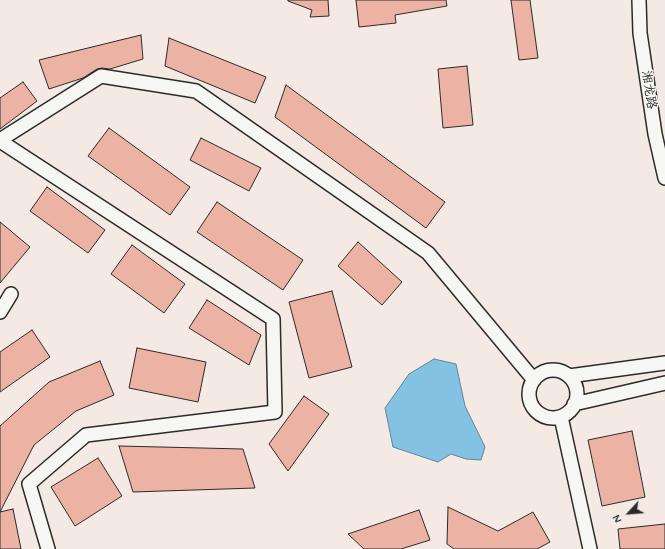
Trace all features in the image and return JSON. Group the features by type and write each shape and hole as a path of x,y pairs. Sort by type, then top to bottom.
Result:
{"street":[{"name":"湘龙路","path":"639,0 640,33 655,134 665,178"},
{"path":"48,549 29,484 86,435 275,412 273,319 0,140 100,76 196,91 428,253 534,380"},
{"path":"0,312 11,294"},
{"path":"569,376 665,363"},
{"path":"551,370 559,371 569,376 573,380 576,387 576,402 572,408 561,417 546,417 534,407 530,400 530,392 534,380 543,372 551,370"},
{"path":"574,404 665,383"},
{"path":"561,417 590,549"}],"water":[{"path":"434,359 456,364 465,406 485,447 481,460 466,459 451,454 438,462 393,447 385,408 409,374"}],"building":[{"path":"288,0 328,0 329,16 310,17 312,10"},
{"path":"356,0 446,0 447,6 395,15 396,23 359,27"},
{"path":"511,0 530,0 538,58 519,60"},
{"path":"141,35 143,59 110,69 97,69 83,78 49,89 39,60"},
{"path":"169,38 266,77 255,103 165,66"},
{"path":"467,66 473,125 443,128 438,69"},
{"path":"23,82 37,101 0,129 0,98"},
{"path":"286,85 445,202 426,228 275,117"},
{"path":"109,128 190,187 170,215 88,156"},
{"path":"201,138 261,168 249,191 190,160"},
{"path":"47,187 105,230 88,253 30,211"},
{"path":"217,202 303,260 283,290 197,232"},
{"path":"0,222 30,247 0,283"},
{"path":"358,242 402,282 382,305 338,266"},
{"path":"132,245 185,284 164,313 111,274"},
{"path":"332,291 352,367 309,378 289,302"},
{"path":"207,300 261,335 249,365 189,328"},
{"path":"32,330 50,357 0,392 0,352"},
{"path":"137,348 206,362 198,402 129,388"},
{"path":"100,361 114,395 76,411 34,445 0,512 0,426 49,382"},
{"path":"304,396 329,414 288,471 269,444"},
{"path":"632,431 645,497 602,506 588,440"},
{"path":"119,446 243,449 255,488 133,492"},
{"path":"98,458 122,496 75,526 51,487"},
{"path":"448,507 498,531 533,512 550,542 537,549 454,549 447,544"},
{"path":"13,509 21,549 0,549 0,512"},
{"path":"419,510 430,540 401,549 364,549 348,534"},
{"path":"665,524 665,549 620,549 618,529"}]}
